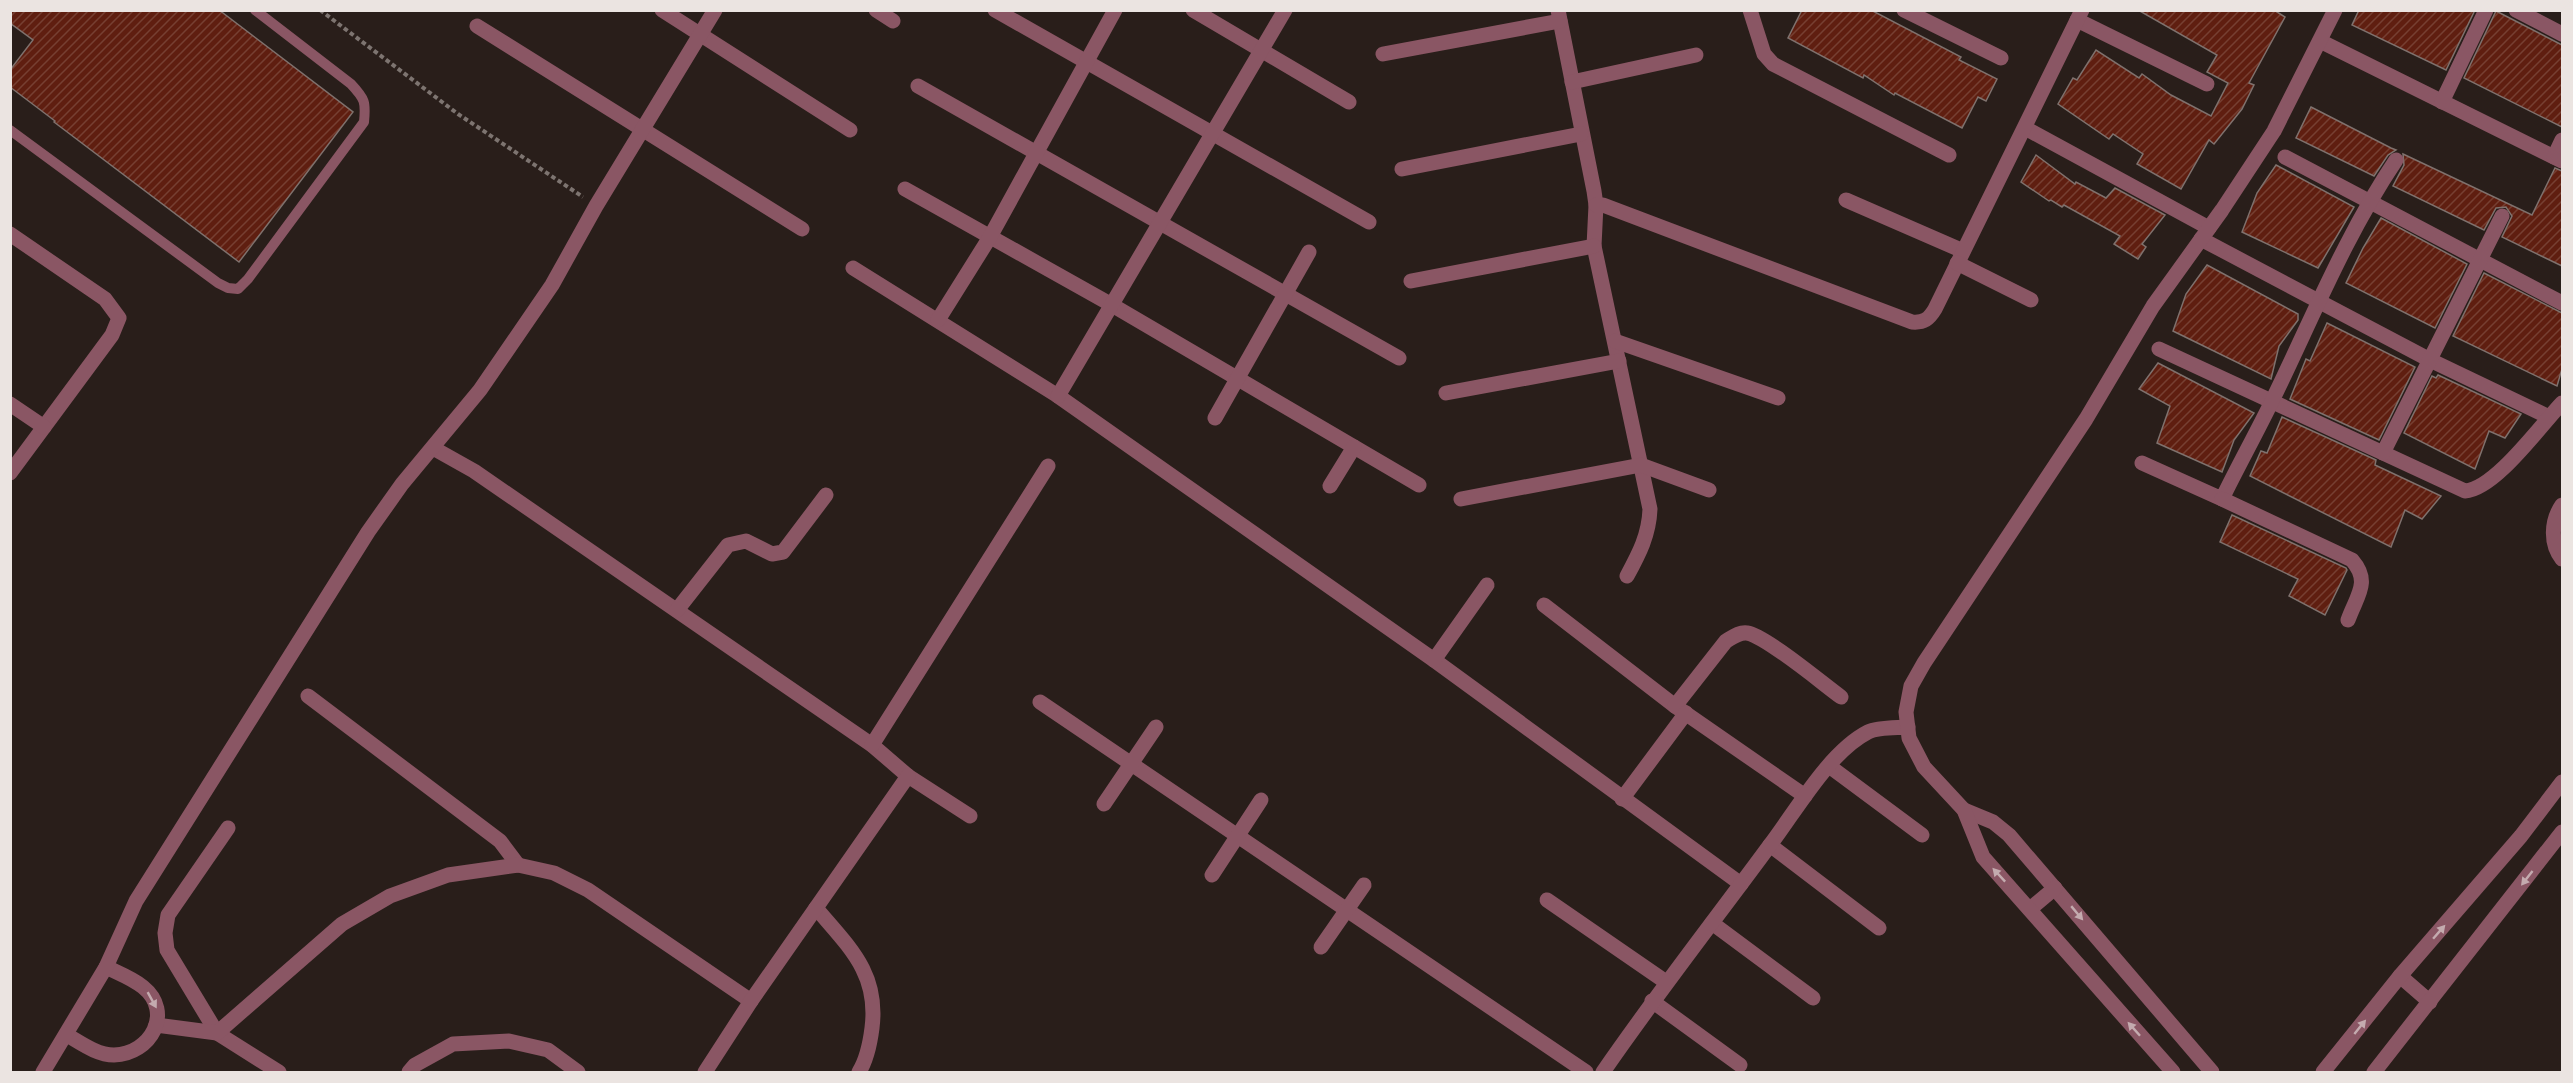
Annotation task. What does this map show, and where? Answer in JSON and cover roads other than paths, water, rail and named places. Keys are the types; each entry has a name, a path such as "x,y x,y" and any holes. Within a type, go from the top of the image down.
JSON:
{"street":[{"path":"662,10 850,130"},
{"path":"43,1072 67,1035 105,967 136,901 173,840 368,532 402,484 480,390 552,285 596,206 715,10"},
{"path":"876,10 892,21"},
{"path":"995,10 1369,222"},
{"path":"938,321 990,237 1115,10"},
{"path":"1193,10 1349,102"},
{"path":"1058,396 1285,10"},
{"path":"1750,10 1764,54 1773,64 1949,155"},
{"path":"1904,10 2001,58"},
{"path":"2173,1072 1983,857 1964,810 1924,767 1909,738 1906,712 1911,686 1924,663 2086,419 2153,306 2274,131 2335,10"},
{"path":"2442,102 2486,10"},
{"path":"2516,10 2562,34"},
{"path":"1596,205 1912,322 1922,323 1930,317 2080,15 2207,84"},
{"path":"1383,54 1559,16 1596,205 1594,246 1650,509 1650,525 1645,542 1627,576"},
{"path":"477,26 802,228"},
{"path":"2320,41 2558,159 2562,140"},
{"path":"1572,82 1696,55"},
{"path":"918,86 1399,358"},
{"path":"2025,128 2318,300 2430,360 2549,417"},
{"path":"1402,169 1581,134"},
{"path":"2285,157 2562,303"},
{"path":"2222,499 2368,202 2396,160"},
{"path":"905,189 1112,305 1419,485"},
{"path":"1846,200 1960,257 2031,300"},
{"path":"2383,453 2502,216"},
{"path":"10,234 105,299 119,318 112,335 10,472"},
{"path":"1412,281 1594,246"},
{"path":"1215,418 1309,252"},
{"path":"853,268 1058,396 1434,660 1741,884"},
{"path":"1615,341 1778,398"},
{"path":"2159,350 2272,400 2464,491 2475,490 2494,478 2562,403"},
{"path":"1446,393 1619,361"},
{"path":"10,404 44,427"},
{"path":"1330,486 1354,447"},
{"path":"433,448 474,471 677,610 872,745 908,776 970,816"},
{"path":"2142,463 2352,560 2361,571 2363,580 2348,620"},
{"path":"872,745 1048,465"},
{"path":"1461,499 1641,465 1709,490"},
{"path":"677,610 728,545 747,541 772,554 783,552 826,495"},
{"path":"2562,505 2554,549 2562,559"},
{"path":"1434,660 1487,585"},
{"path":"1544,605 1680,709 1805,796"},
{"path":"1622,799 1726,641 1737,634 1749,633 1767,643 1841,697"},
{"path":"308,696 500,841 518,865"},
{"path":"1040,702 1586,1072"},
{"path":"1104,804 1156,727"},
{"path":"1603,1072 1666,982 1805,796 1842,751 1869,731 1908,727"},
{"path":"1829,766 1922,835"},
{"path":"705,1072 751,1001 908,776"},
{"path":"2323,1072 2400,976 2521,836 2562,782"},
{"path":"1212,875 1261,800"},
{"path":"1964,810 1993,822 2009,835 2212,1072"},
{"path":"217,1033 167,950 165,933 168,915 228,828"},
{"path":"2374,1072 2562,832"},
{"path":"1770,845 1879,928"},
{"path":"217,1033 342,924 390,896 448,875 518,865 554,873 588,890 751,1001"},
{"path":"1322,947 1365,885"},
{"path":"2030,909 2055,888"},
{"path":"1547,900 1666,982"},
{"path":"816,908 858,957 867,975 874,1010 870,1047 859,1072"},
{"path":"1712,923 1813,998"},
{"path":"67,1035 89,1048 113,1055 140,1048 154,1034 158,1011 144,988 105,967"},
{"path":"2400,976 2430,1002"},
{"path":"1652,1001 1740,1065"},
{"path":"156,1025 217,1033 279,1072"},
{"path":"409,1072 415,1065 453,1044 509,1041 548,1050 578,1072"}],"lane":[{"path":"10,130 218,283 228,288 238,289 248,279 364,122 366,105 362,96 351,84 255,10"}]}
